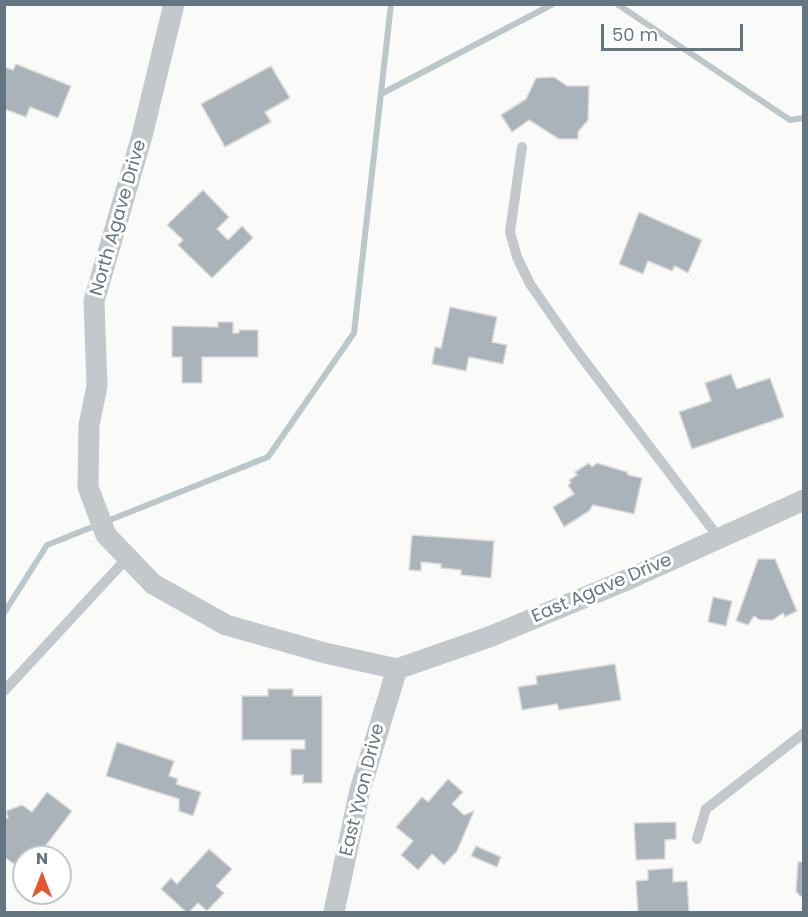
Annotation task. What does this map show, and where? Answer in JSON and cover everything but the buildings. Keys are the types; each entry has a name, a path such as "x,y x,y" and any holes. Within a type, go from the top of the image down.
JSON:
{"street":[{"name":"North Agave Drive","path":"174,4 142,136 94,301 97,386 88,425 88,487 106,535 153,584 226,625 325,653 397,669"},
{"name":"East Agave Drive","path":"397,669 500,633 629,579 804,500"},
{"name":"East Yvon Drive","path":"334,912 360,790 397,669"}],"lane":[{"path":"522,147 510,232 517,256 530,284 574,347 719,538"},
{"path":"4,691 128,557"},
{"path":"697,840 706,809 804,733"}],"waterway":[{"path":"4,613 47,545 268,457 354,333 391,4"},
{"path":"381,94 553,4"},
{"path":"617,4 790,120 804,118"}]}
